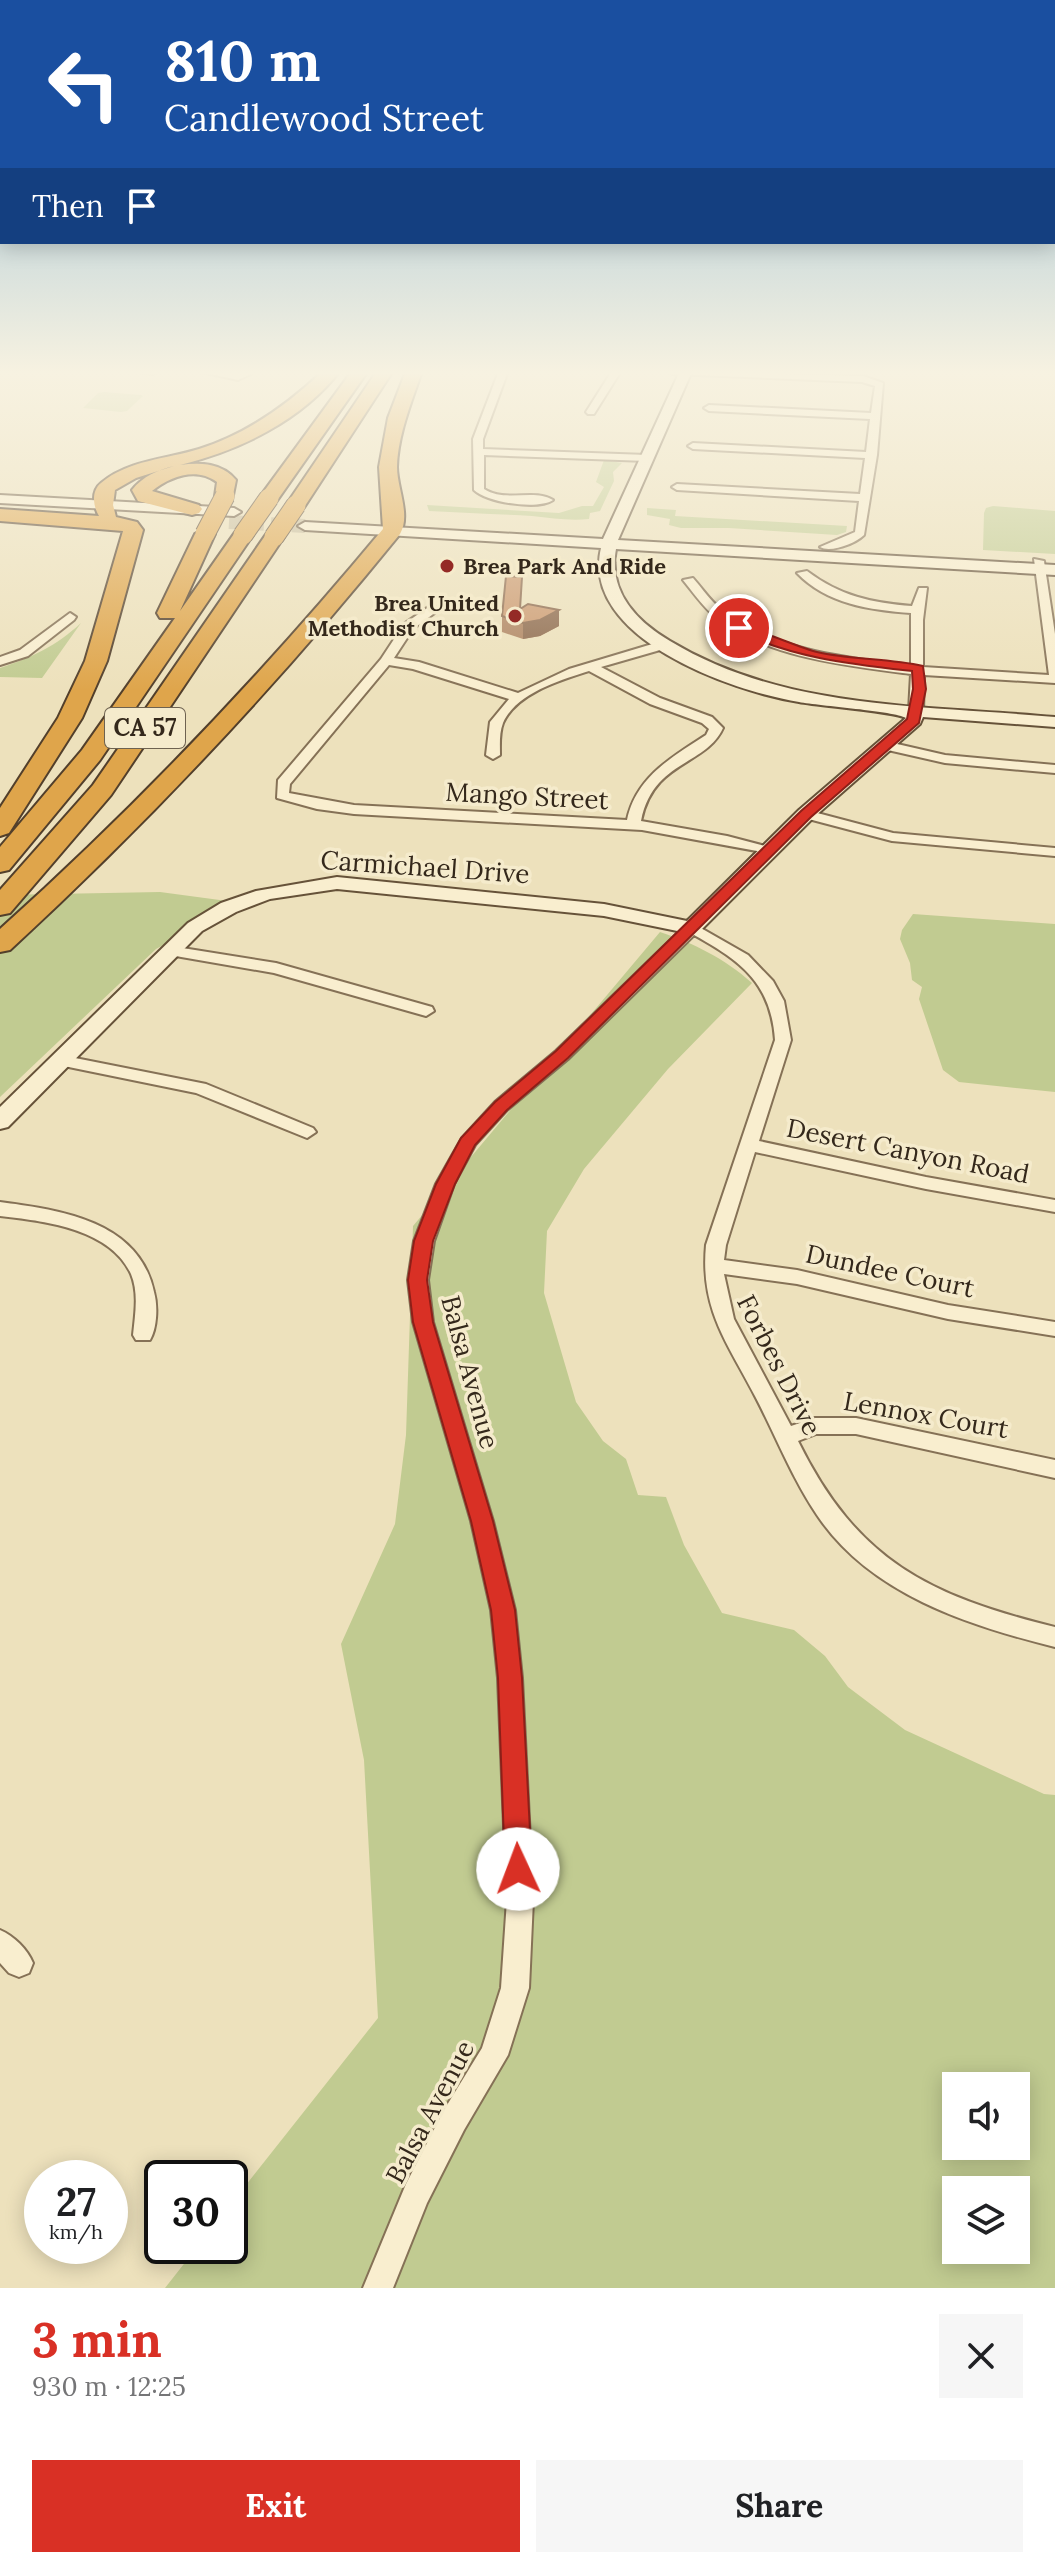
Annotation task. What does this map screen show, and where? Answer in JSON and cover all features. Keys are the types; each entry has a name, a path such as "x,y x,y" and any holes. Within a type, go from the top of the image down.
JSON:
{"highway":[{"path":"105,510 106,488 119,478"},
{"path":"155,478 142,490 145,497 192,509"},
{"path":"114,719 205,534 233,516 227,480 223,478"},
{"name":"CA 57","path":"0,864 91,755 233,516 269,498 283,478"},
{"name":"CA 57","path":"0,907 102,790 274,537 304,516 325,478"},
{"path":"0,944 98,855 159,793 339,596 394,525 389,478"},
{"path":"0,515 114,523 130,526 133,530 96,661 70,718 0,828"}],"main road":[{"path":"639,478 613,538 606,564 613,596 641,629 663,645 733,678 789,695 842,704 1055,722"},
{"path":"0,499 105,510 233,516"},
{"path":"0,509 192,509 233,516"},
{"path":"304,516 394,525 1047,566"},
{"path":"613,538 826,547 1047,566"},
{"name":"Balsa Avenue","path":"692,928 806,814 914,720 916,711"},
{"name":"Carmichael Drive","path":"0,1121 195,927 221,909 260,894 295,886 337,883 604,910 692,928"}],"street":[{"path":"479,478 479,490 483,495 548,500"},
{"path":"826,547 855,538 860,533 869,478"},
{"path":"677,487 866,498"},
{"path":"689,580 709,608 762,639 818,656 918,668 1055,677 1047,566"},
{"path":"803,573 840,598 880,608 915,610"},
{"path":"916,711 918,668 915,610 923,591"},
{"path":"434,609 418,617 408,627 386,661 415,665 517,697"},
{"path":"0,661 24,653 70,617"},
{"path":"493,755 494,727 500,715 517,697 547,682 663,645"},
{"name":"Mango Street","path":"386,661 283,783 282,795 301,802 404,812 695,832 768,851"},
{"path":"592,667 632,691 707,720 716,728 712,737 656,776 644,789 636,805 633,826"},
{"path":"884,745 945,759 1055,769"},
{"path":"806,814 892,837 1055,852"},
{"name":"Forbes Drive","path":"692,928 750,963 768,982 784,1022 783,1040 716,1245 713,1266 715,1303 816,1495 837,1526 909,1583 959,1608 1055,1637"},
{"name":"Balsa Avenue","path":"378,2288 429,2169 454,2120 494,2055 515,1988 520,1900 510,1678 503,1610 482,1521 423,1322 418,1280 424,1241 445,1184 468,1142 501,1106 562,1055 692,928"},
{"path":"170,951 276,968 426,1011"},
{"path":"60,1060 200,1088 307,1132"},
{"name":"Desert Canyon Road","path":"750,1145 940,1186 1055,1206"},
{"path":"0,1209 80,1223 114,1242 138,1267 147,1297 143,1335"},
{"name":"Dundee Court","path":"713,1266 797,1277 948,1312 1055,1329"},
{"name":"Lennox Court","path":"787,1436 815,1426 856,1426 1055,1469"},
{"path":"0,1943 19,1963"}],"green space":[{"path":"598,478 614,478 600,511 590,513 589,519 429,511 427,505 559,513 593,506 604,487 596,482"},
{"path":"647,508 676,510 675,516 847,526 846,532 837,535 681,528 669,525 670,519 647,515"},
{"path":"986,508 1055,511 1055,554 983,550 984,513"},
{"path":"81,623 42,678 0,677 0,668 44,650"},
{"path":"160,892 242,903 156,949 0,1097 0,895"},
{"path":"913,914 1055,924 1055,1092 959,1082 943,1070 919,999 922,987 912,980 910,963 900,939"},
{"path":"660,932 731,966 752,983 668,1069 584,1169 547,1231 544,1293 576,1402 603,1441 626,1459 638,1495 666,1497 684,1545 722,1613 794,1630 825,1656 848,1687 905,1730 1044,1794 1055,1795 1055,2288 165,2288 184,2264 248,2264 248,2182 378,2018 364,1760 341,1644 395,1524 406,1435 413,1226"}],"building":[{"path":"506,576 522,577 520,609 528,604 559,610 540,620 523,623 502,616"}],"tunnel":[{"path":"229,522 305,526"}],"place":[{"name":"Brea Park And Ride","path":"447,566"},
{"name":"Brea United Methodist Church","path":"515,616"}],"route":[{"path":"518,1869 510,1678 503,1610 482,1521 423,1322 418,1280 424,1241 445,1184 468,1142 501,1106 562,1055 806,814 914,720 919,689 918,668 879,666 818,656 762,639 739,628"}]}
